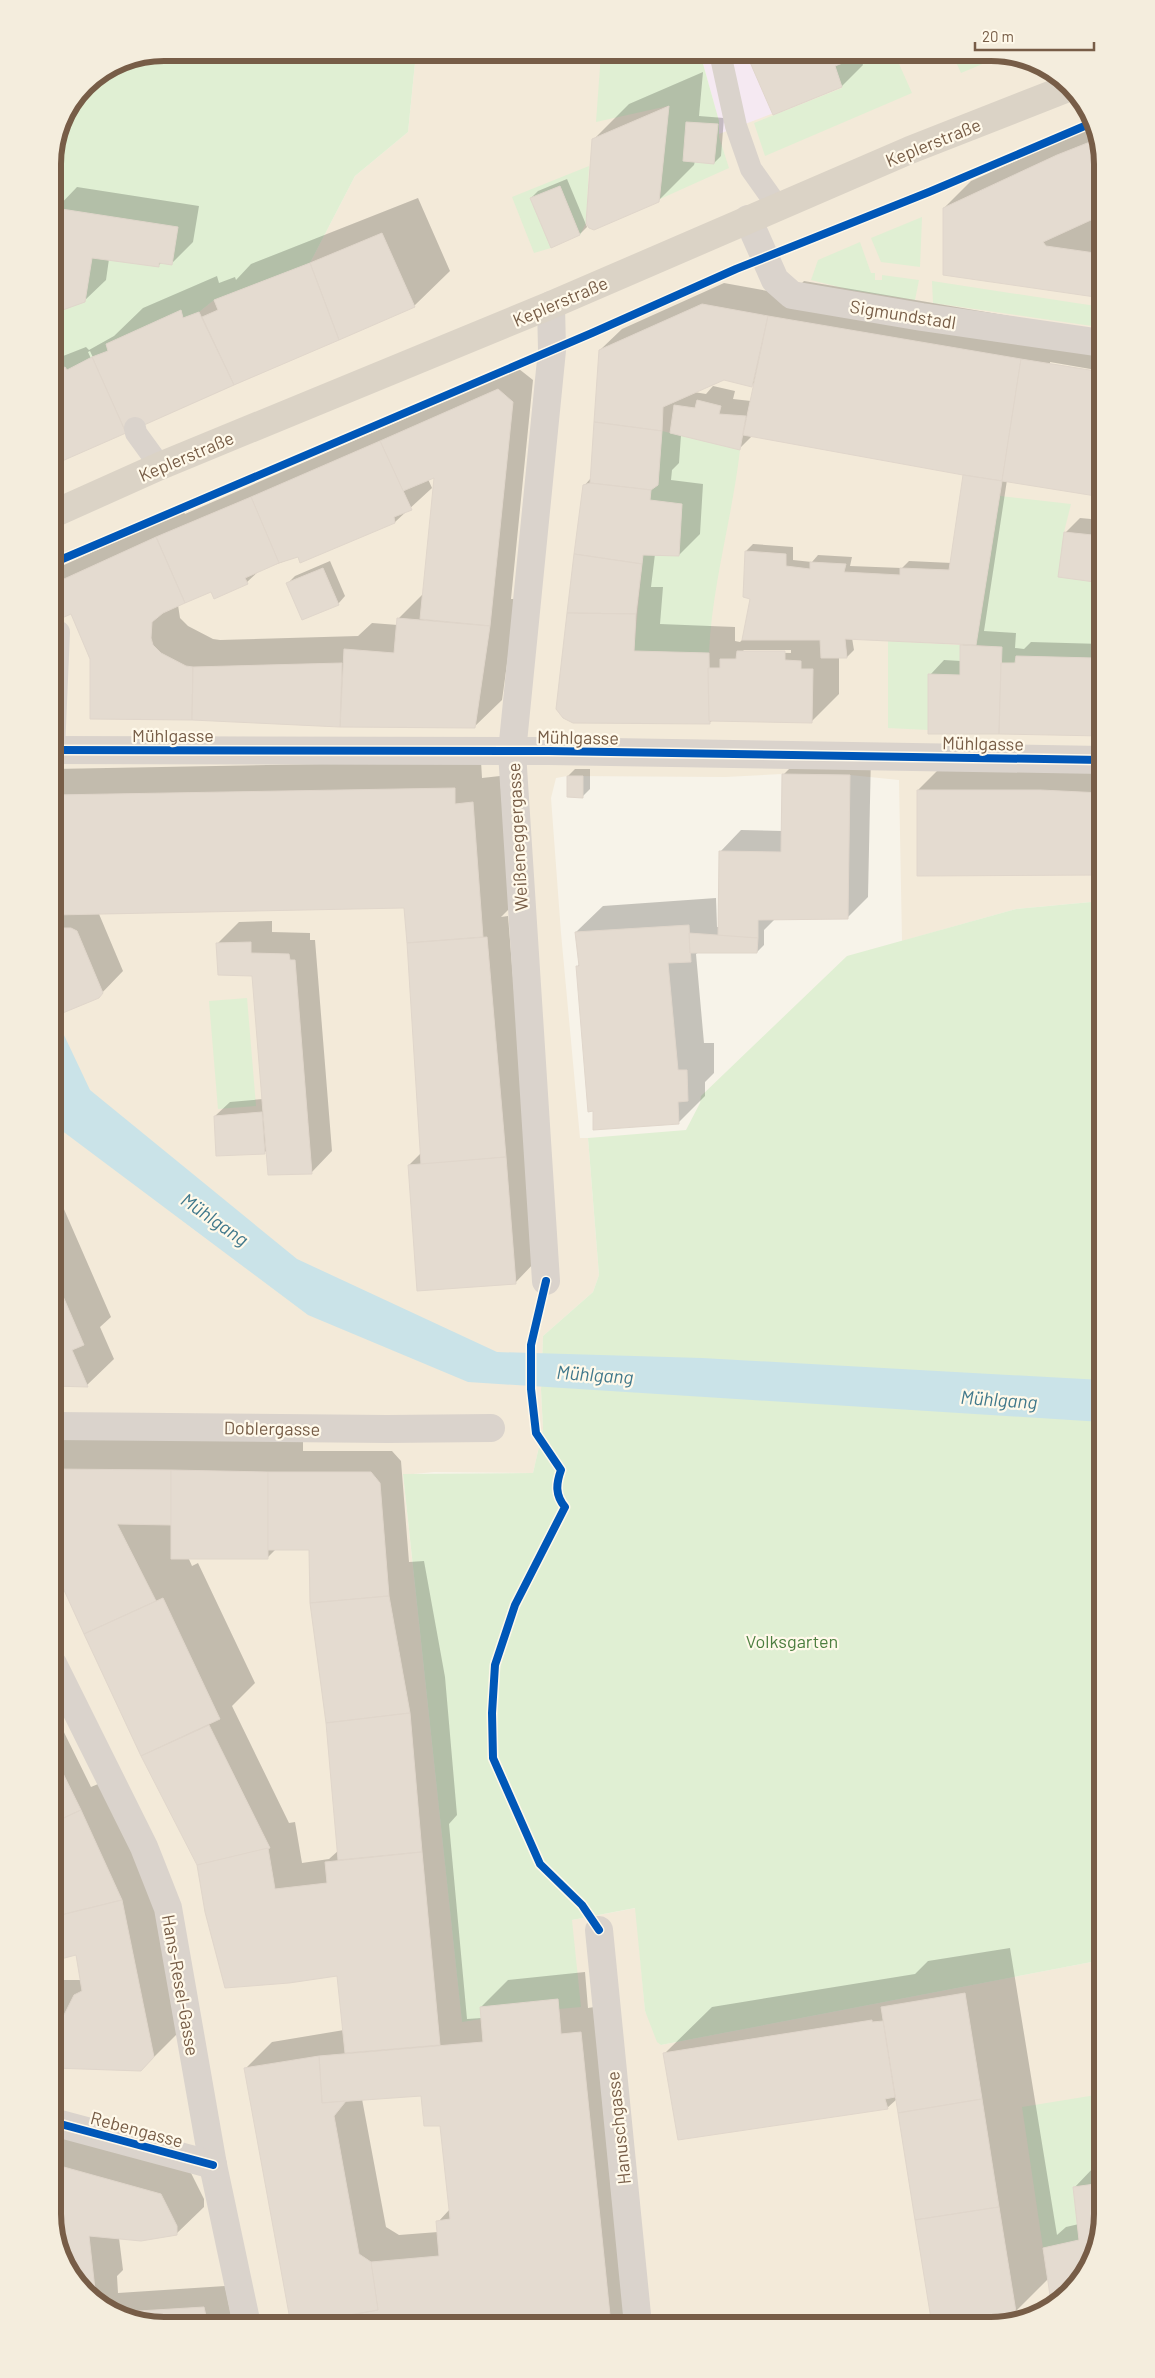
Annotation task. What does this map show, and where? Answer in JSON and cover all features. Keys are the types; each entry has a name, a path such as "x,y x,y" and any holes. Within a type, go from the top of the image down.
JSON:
{"main road":[{"name":"Keplerstraße","path":"61,510 160,466 551,306 910,150 1063,90"}],"street":[{"name":"Sigmundstadl","path":"748,219 775,280 792,295 922,317 1094,342"},
{"name":"Weißeneggergasse","path":"546,1280 512,752 552,350 551,306"},
{"name":"Mühlgasse","path":"61,750 512,752 1094,760"},
{"name":"Doblergasse","path":"61,1426 377,1429 491,1428"},
{"name":"Hans-Resel-Gasse","path":"61,1682 144,1847 168,1908 213,2165 245,2317"},
{"name":"Hanuschgasse","path":"599,1930 637,2317"},
{"name":"Rebengasse","path":"61,2124 213,2165"}],"lane":[{"path":"722,61 736,126 751,169 778,207"},
{"path":"135,428 136,433 160,466"}],"shaded area":[{"path":"415,61 702,61 719,133 771,112 773,115 856,61 997,61 1030,69 1064,91 1080,113 1092,144 1094,158 1094,902 1016,909 902,941 899,780 850,775 782,774 725,777 567,776 556,778 551,798 561,933 580,1138 588,1138 599,1275 593,1292 543,1336 541,1390 543,1429 533,1473 434,1472 403,1475 462,2021 481,2019 480,2007 558,1999 572,1920 636,1908 645,2011 661,2045 1094,1962 1094,2220 1092,2234 1083,2259 1068,2282 1059,2291 1030,2309 1011,2315 997,2317 158,2317 125,2309 91,2287 75,2265 63,2234 61,2220 61,369 65,367 67,370 108,351 106,344 181,310 183,318 199,312 214,300 310,263 355,176 408,132"},
{"path":"702,61 848,61 835,66 842,87 719,134 719,121"}],"green space":[{"path":"415,61 408,132 355,176 310,263 214,300 199,312 183,318 181,310 107,344 108,351 67,370 64,367 61,368 61,158 69,125 91,91 125,69 151,62"},
{"path":"600,61 702,61 719,121 719,137 729,168 660,199 668,106 596,122"},
{"path":"848,61 898,61 912,93 765,156 754,123 842,88 835,66"},
{"path":"956,61 990,61 961,73"},
{"path":"589,166 586,223 580,235 560,186 530,198 551,248 534,253 512,197"},
{"path":"922,217 920,267 881,262 871,238"},
{"path":"860,242 871,273 875,273 875,280 882,280 882,275 919,280 915,300 851,290 811,280 818,260"},
{"path":"932,281 1094,306 1094,325 1092,326 933,303"},
{"path":"662,431 740,450 714,602 709,653 634,651 643,555 679,556 682,505 650,500 651,490 658,485"},
{"path":"1000,496 1071,504 1064,532 1059,577 1094,582 1094,658 1016,656 1015,663 1001,663 1001,647 976,645"},
{"path":"888,641 960,645 960,675 928,675 928,730 888,728"},
{"name":"Volksgarten","path":"1094,902 1094,1962 661,2045 657,2042 645,2011 635,1908 572,1920 581,2007 559,2009 558,1999 480,2007 481,2019 462,2022 403,1474 533,1473 543,1429 541,1390 543,1336 593,1292 599,1275 588,1138 686,1130 700,1103 701,1096 847,956 1016,909"},
{"path":"247,998 256,1106 218,1109 209,1001"},
{"path":"1094,2095 1094,2184 1073,2187 1079,2240 1043,2248 1022,2107"}],"water":[{"name":"Mühlgang","path":"61,1029 90,1090 297,1259 497,1352 702,1358 1094,1380 1094,1421 468,1382 308,1315 61,1130"}],"building":[{"path":"749,61 848,61 835,66 842,87 773,115"},
{"path":"669,106 659,202 594,230 589,228 586,223 592,139"},
{"path":"686,122 718,124 714,164 683,161"},
{"path":"1091,141 1094,158 1094,225 1091,220 1043,242 1046,246 1094,253 1094,297 943,275 943,208 1057,155"},
{"path":"560,186 580,235 551,248 530,198"},
{"path":"61,209 178,227 172,265 159,263 159,267 92,258 85,302 61,311"},
{"path":"382,233 415,307 339,340 310,263"},
{"path":"310,263 339,340 234,385 202,317 218,310 214,300"},
{"path":"702,304 768,316 752,387 724,380 663,407 662,431 594,422 599,350"},
{"path":"181,310 183,318 199,312 234,385 126,433 92,357 108,351 106,344"},
{"path":"768,316 1021,359 1002,481 743,435"},
{"path":"92,357 126,433 61,461 61,369 65,367 67,370"},
{"path":"1021,359 1094,371 1094,496 1002,481"},
{"path":"498,389 513,402 490,626 420,619 434,478 403,491 380,441"},
{"path":"697,400 721,406 719,414 746,416 740,450 670,433 674,405 695,408"},
{"path":"594,422 662,431 658,485 651,490 590,483"},
{"path":"380,441 412,510 394,517 395,523 300,563 298,557 279,563 251,497"},
{"path":"963,475 1002,481 976,645 845,639 847,658 821,658 820,640 742,640 750,599 743,597 745,551 786,554 786,566 810,569 810,562 846,564 844,572 900,575 900,568 949,570"},
{"path":"590,483 651,490 650,500 682,504 679,556 643,555 642,564 574,554 583,485"},
{"path":"251,497 279,563 245,578 248,584 214,599 211,592 185,603 156,537"},
{"path":"1064,532 1094,535 1094,582 1058,577"},
{"path":"156,537 185,603 163,613 152,622 151,638 153,645 161,653 186,666 193,667 192,720 90,719 90,659 71,614 61,618 61,580"},
{"path":"574,554 642,564 636,614 567,613"},
{"path":"323,568 339,605 302,620 286,583"},
{"path":"567,613 636,614 634,651 709,653 710,724 573,723 563,718 556,709"},
{"path":"397,618 490,626 475,728 340,727 344,649 394,653"},
{"path":"960,645 1002,647 999,734 928,734 928,674 960,675"},
{"path":"737,651 785,651 785,660 801,661 801,669 813,669 812,723 709,721 708,668 720,668 720,659 736,659"},
{"path":"1016,656 1094,658 1094,736 999,734 1001,663 1015,663"},
{"path":"342,663 340,727 192,720 193,667"},
{"path":"782,774 850,775 848,919 758,920 758,938 718,937 719,851 781,852"},
{"path":"567,776 583,776 583,798 567,797"},
{"path":"455,788 455,804 473,802 483,937 407,943 404,908 61,915 61,795"},
{"path":"917,790 1041,790 1094,793 1094,875 917,876"},
{"path":"689,925 691,962 668,963 678,1070 687,1070 688,1101 678,1102 679,1124 593,1130 593,1111 588,1112 576,966 579,966 575,932"},
{"path":"61,928 71,928 77,931 103,993 99,998 61,1014"},
{"path":"689,933 758,938 757,953 690,953"},
{"path":"487,937 506,1157 421,1165 407,943"},
{"path":"251,942 251,953 289,954 290,960 295,960 312,1174 268,1175 252,976 218,975 216,943"},
{"path":"262,1112 265,1154 216,1156 214,1116"},
{"path":"506,1157 516,1284 417,1291 408,1165"},
{"path":"61,1292 84,1345 72,1350 88,1387 61,1386"},
{"path":"61,1469 171,1470 171,1525 117,1524 156,1601 84,1634 61,1584"},
{"path":"171,1470 268,1472 268,1559 171,1559"},
{"path":"268,1472 371,1472 380,1483 389,1596 310,1603 309,1550 268,1550"},
{"path":"389,1596 410,1713 326,1723 310,1603"},
{"path":"163,1598 220,1719 141,1756 84,1634"},
{"path":"410,1713 422,1852 338,1860 326,1723"},
{"path":"209,1725 270,1848 197,1865 141,1756"},
{"path":"61,1769 81,1810 61,1819"},
{"path":"81,1810 122,1900 61,1915 61,1819"},
{"path":"268,1848 275,1889 327,1883 325,1862 422,1852 440,2045 345,2053 337,1976 289,1983 225,1988 205,1912 197,1865"},
{"path":"122,1900 154,2057 141,2071 61,2068 61,2015 64,2015 74,1995 82,1991 76,1955 61,1959 61,1915"},
{"path":"965,1993 982,2099 898,2113 881,2007"},
{"path":"558,1999 561,2034 581,2032 610,2317 338,2317 378,2310 371,2262 439,2256 436,2221 450,2219 440,2126 424,2126 421,2096 322,2103 319,2056 483,2042 480,2007"},
{"path":"872,2020 872,2022 883,2021 895,2097 885,2099 888,2109 678,2140 663,2053"},
{"path":"319,2056 322,2103 346,2101 334,2116 359,2254 371,2262 378,2310 337,2317 290,2317 244,2068"},
{"path":"982,2099 999,2207 915,2220 898,2113"},
{"path":"61,2166 161,2194 177,2226 177,2235 141,2241 89,2236 95,2290 75,2265 63,2234 61,2220"},
{"path":"1094,2184 1092,2234 1083,2259 1076,2271 1068,2282 1050,2297 1043,2248 1079,2240 1073,2187"},
{"path":"999,2207 1016,2312 984,2317 931,2317 915,2220"},
{"path":"204,2307 206,2317 158,2317 133,2311"}],"cycle path":[{"path":"61,560 592,333 736,269 929,192 1086,125"},
{"path":"61,750 549,751 1094,760"},
{"path":"546,1281 531,1345 531,1389 536,1433 561,1470 557,1489 559,1498 565,1507 515,1605 495,1665 492,1713 493,1758 540,1864 582,1905 599,1930"},
{"path":"61,2124 213,2165"}]}
